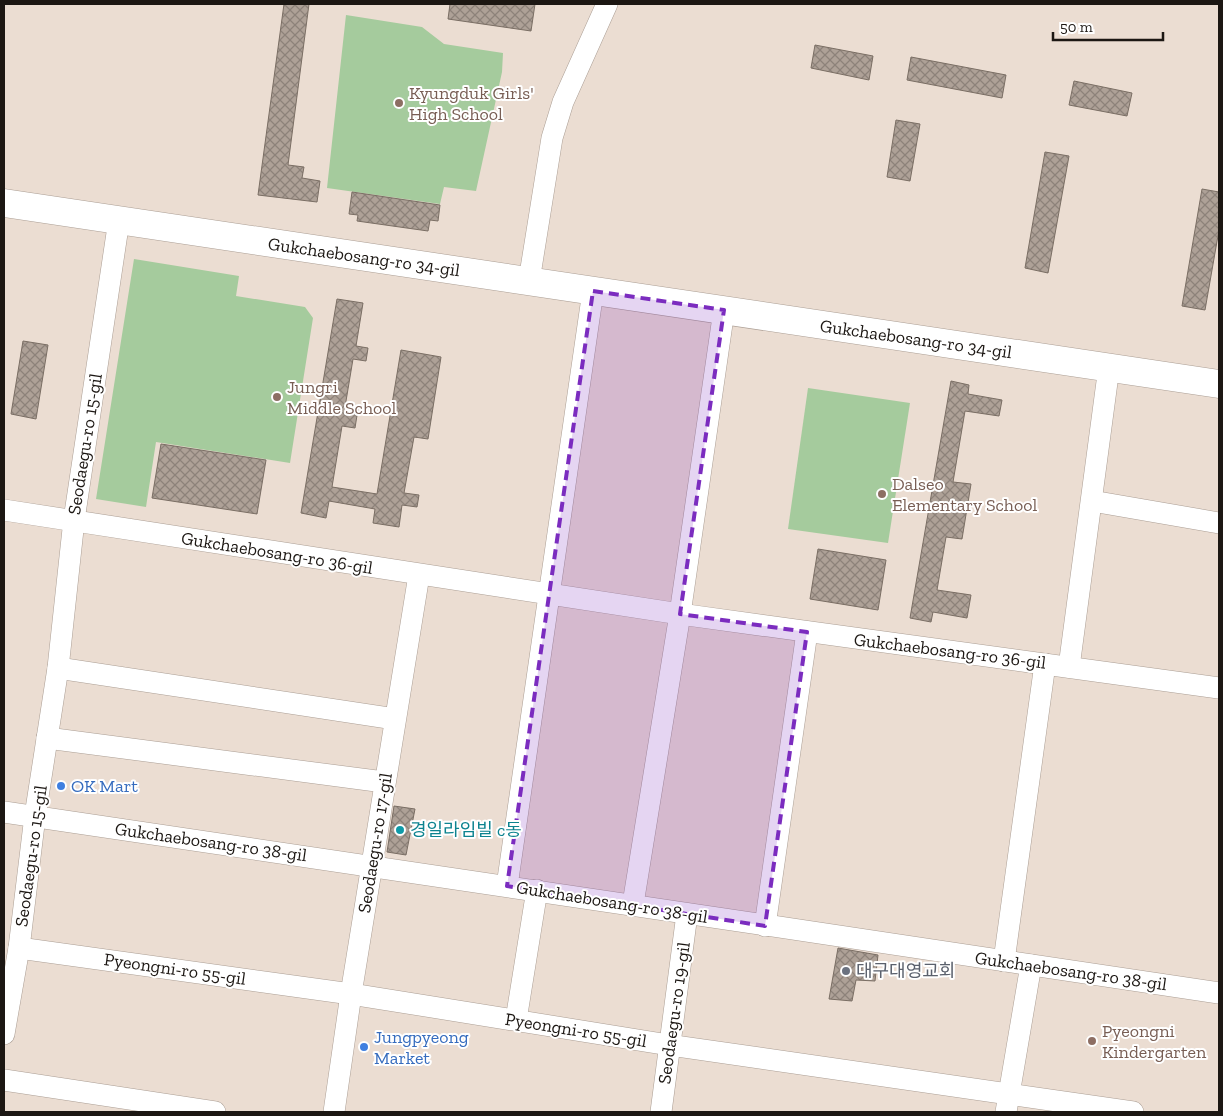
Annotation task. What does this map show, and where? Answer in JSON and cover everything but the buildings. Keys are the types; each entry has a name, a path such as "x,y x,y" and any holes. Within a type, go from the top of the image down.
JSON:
{"main road":[{"name":"Gukchaebosang-ro 34-gil","path":"4,203 1219,384"}],"street":[{"path":"529,281 552,138 563,102 607,4"},
{"name":"Seodaegu-ro 15-gil","path":"4,1034 58,668 74,520 119,220"},
{"path":"507,886 593,291"},
{"path":"633,904 680,614 724,310"},
{"path":"1069,667 1109,367"},
{"path":"1092,501 1219,523"},
{"name":"Gukchaebosang-ro 36-gil","path":"4,510 550,595 1219,688"},
{"name":"Seodaegu-ro 17-gil","path":"334,1112 384,782 419,575"},
{"path":"765,926 807,632"},
{"path":"1004,961 1045,664"},
{"path":"58,668 395,718"},
{"path":"47,738 384,782"},
{"name":"Gukchaebosang-ro 38-gil","path":"4,812 372,865 765,926 1219,993"},
{"path":"516,1020 537,890"},
{"name":"Seodaegu-ro 19-gil","path":"661,1112 687,914"},
{"name":"Pyeongni-ro 55-gil","path":"18,948 351,994 669,1045 1008,1103 1133,1112"},
{"path":"1008,1103 1030,965"},
{"path":"4,1080 215,1112"}],"highlighted area":[{"path":"593,291 724,310 680,614 807,632 765,926 507,886"}],"green space":[{"path":"346,15 422,27 444,44 503,53 502,72 476,191 444,187 440,204 327,188"},
{"path":"134,259 239,276 236,296 305,307 313,318 290,463 156,442 146,507 96,499"},
{"path":"808,388 910,403 888,543 788,529"}],"place":[{"name":"Kyungduk Girls' High School","path":"399,103"},
{"name":"Jungri Middle School","path":"277,397"},
{"name":"Dalseo Elementary School","path":"882,494"},
{"name":"OK Mart","path":"61,786"},
{"name":"경일라임빌 c동","path":"400,830"},
{"name":"대구대영교회","path":"846,971"},
{"name":"Pyeongni Kindergarten","path":"1092,1041"},
{"name":"Jungpyeong Market","path":"364,1047"}]}
